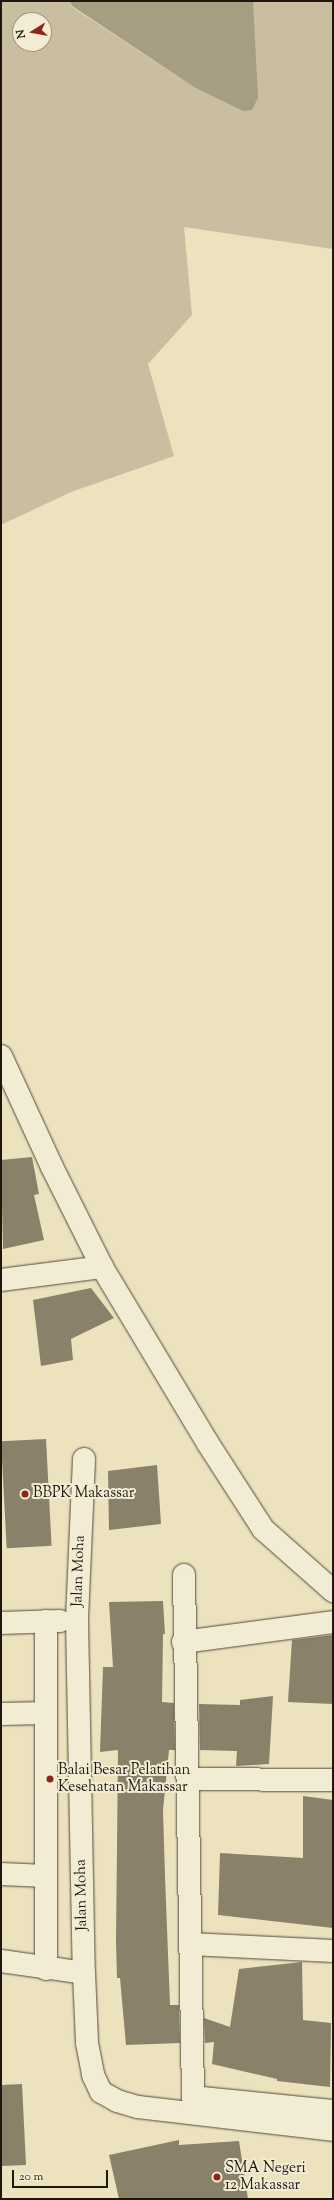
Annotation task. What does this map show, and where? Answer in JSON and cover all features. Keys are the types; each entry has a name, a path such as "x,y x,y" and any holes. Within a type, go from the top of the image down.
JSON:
{"street":[{"path":"1,1056 52,1167 102,1267 207,1442 263,1529 333,1591"},
{"path":"1,1280 102,1267"},
{"name":"Jalan Moha","path":"84,1459 77,1620 84,1973 87,2043 93,2075 102,2092 117,2101 138,2107 333,2130"},
{"path":"184,1575 183,1642 188,1779 193,2097 333,2112"},
{"path":"1,1623 77,1620"},
{"path":"46,1621 46,1969"},
{"path":"183,1642 333,1622"},
{"path":"1,1714 46,1713"},
{"path":"188,1779 333,1780"},
{"path":"1,1874 46,1876"},
{"path":"190,1944 333,1951"},
{"path":"1,1961 46,1969 84,1973"}],"shaded area":[{"path":"1,1 70,1 72,7 194,87 252,8 253,1 333,1 333,249 184,227 192,315 148,364 174,456 71,492 1,525"},
{"path":"70,1 253,1 258,98 252,110 243,111 194,87 72,6"}],"building":[{"path":"32,1157 39,1194 34,1195 44,1240 3,1249 1,1160"},
{"path":"91,1288 114,1318 71,1339 73,1360 41,1366 33,1300"},
{"name":"BBPK Makassar","path":"46,1439 52,1546 7,1548 1,1441"},
{"path":"157,1465 161,1524 109,1530 108,1471"},
{"path":"163,1601 165,1634 163,1634 162,1702 174,1703 175,1750 169,1750 163,1810 165,1876 170,2005 179,2005 180,2043 126,2045 120,1978 117,1978 118,1750 100,1752 103,1667 113,1667 109,1602"},
{"path":"333,1635 333,1704 288,1702 292,1640"},
{"path":"273,1696 269,1764 236,1766 237,1751 200,1750 199,1704 240,1705 240,1700"},
{"path":"303,1796 333,1800 333,1928 218,1915 220,1853 303,1858"},
{"path":"302,1962 303,2020 331,2023 330,2087 277,2081 277,2079 212,2064 214,2042 205,2043 204,2018 230,2027 239,1969"},
{"path":"22,2084 26,2165 1,2166 1,2085"},
{"path":"179,2140 179,2145 239,2141 248,2199 119,2199 109,2155"}],"place":[{"name":"BBPK Makassar","path":"25,1494"},
{"name":"Balai Besar Pelatihan Kesehatan Makassar","path":"50,1779"},
{"name":"SMA Negeri 12 Makassar","path":"217,2177"}]}
